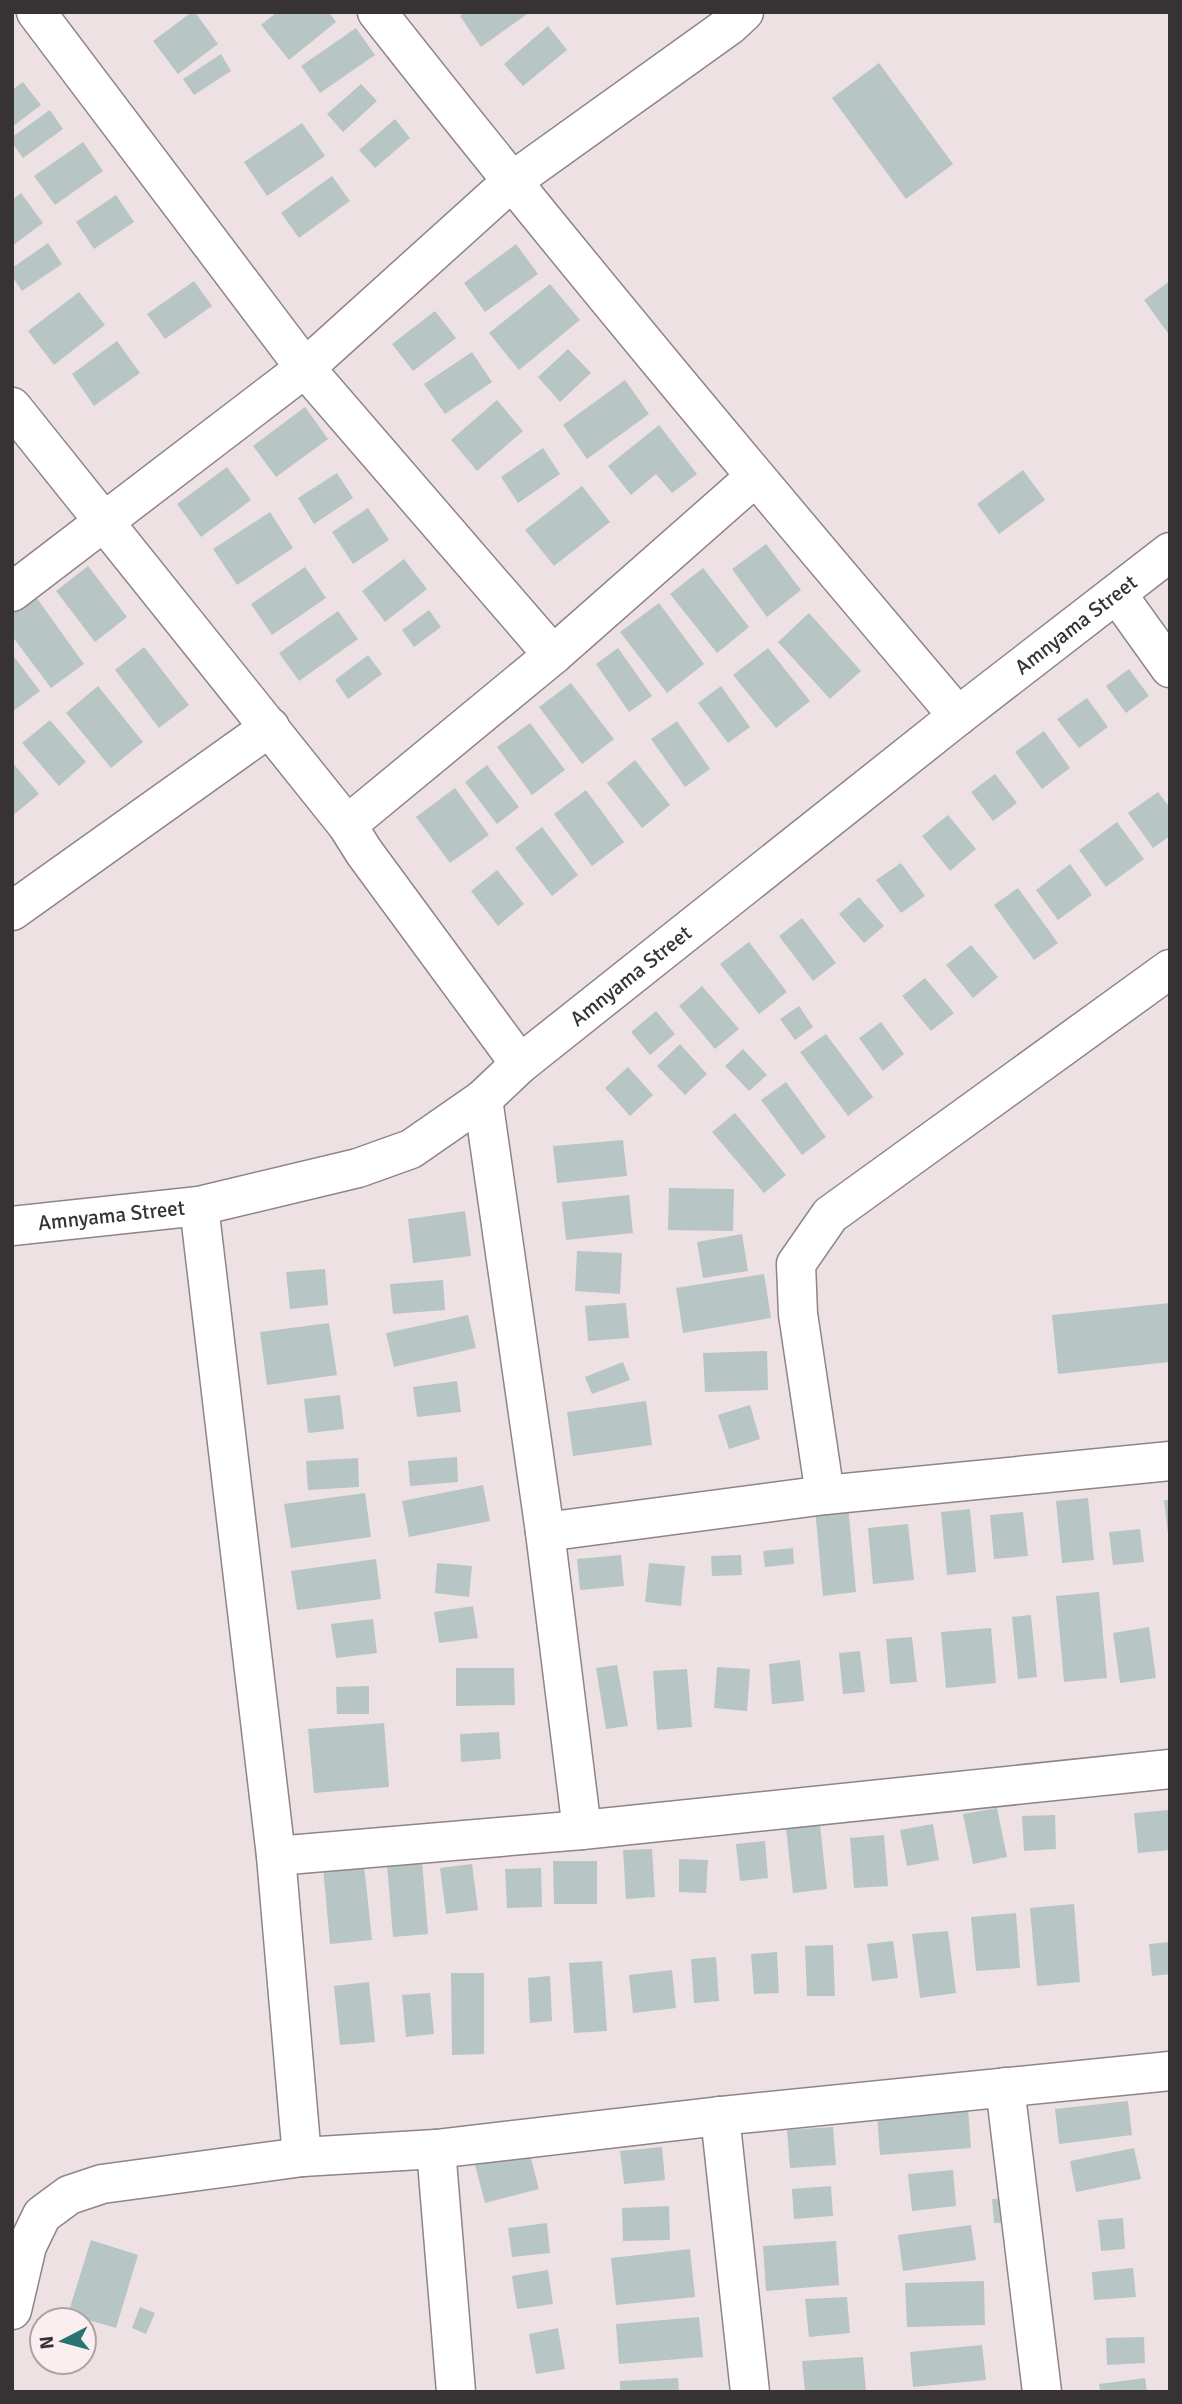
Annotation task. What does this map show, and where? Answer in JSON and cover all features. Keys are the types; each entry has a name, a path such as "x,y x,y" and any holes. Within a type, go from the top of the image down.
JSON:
{"street":[{"path":"36,12 305,368 553,655"},
{"path":"377,12 511,182 755,477 958,716"},
{"path":"12,592 305,368 511,182 731,17"},
{"path":"12,407 347,825 520,1064"},
{"path":"347,825 553,655 755,477"},
{"name":"Amnyama Street","path":"12,1226 199,1206 358,1168 411,1149 483,1099 520,1064 958,716 1170,552"},
{"path":"1116,594 1170,668"},
{"path":"12,911 270,727"},
{"path":"825,1495 798,1314 796,1264 830,1215 1170,969"},
{"path":"483,1099 545,1532 582,1830"},
{"path":"199,1206 276,1856 302,2157"},
{"path":"545,1532 825,1495 1170,1461"},
{"path":"276,1856 582,1830 1170,1769"},
{"path":"12,2310 27,2246 42,2215 69,2195 102,2184 302,2157 436,2149 720,2116 1170,2071"},
{"path":"1005,2087 1042,2392"},
{"path":"720,2116 750,2392"},
{"path":"436,2149 456,2392"}],"building":[{"path":"195,12 218,44 178,74 153,41"},
{"path":"277,12 329,12 336,22 289,60 261,25"},
{"path":"465,12 530,12 481,47 460,16"},
{"path":"548,26 567,50 523,86 504,64"},
{"path":"356,28 375,55 320,93 301,66"},
{"path":"221,54 231,71 194,95 183,79"},
{"path":"879,63 953,164 906,199 832,98"},
{"path":"23,82 41,105 12,127 12,90"},
{"path":"361,84 377,101 343,132 327,114"},
{"path":"50,110 63,129 23,158 12,143 12,137"},
{"path":"395,119 410,138 375,168 359,150"},
{"path":"302,123 325,156 267,196 244,162"},
{"path":"83,142 103,171 55,205 34,176"},
{"path":"332,176 350,201 299,238 281,213"},
{"path":"21,193 43,223 12,246 12,200"},
{"path":"116,195 134,222 94,249 76,222"},
{"path":"48,243 62,264 22,291 12,276 12,268"},
{"path":"516,244 538,274 485,312 464,283"},
{"path":"194,281 212,306 165,339 147,314"},
{"path":"1170,281 1170,336 1144,300"},
{"path":"550,284 580,320 519,370 489,333"},
{"path":"79,292 105,325 54,365 28,331"},
{"path":"435,311 456,338 413,371 392,344"},
{"path":"117,341 140,373 94,406 72,374"},
{"path":"568,349 591,373 560,402 538,377"},
{"path":"472,352 492,382 445,414 424,384"},
{"path":"625,380 649,414 587,459 563,425"},
{"path":"497,400 523,431 477,471 451,440"},
{"path":"305,407 328,439 276,477 253,446"},
{"path":"659,425 697,474 672,493 656,474 631,495 608,466"},
{"path":"543,448 560,474 518,503 501,477"},
{"path":"227,467 251,500 201,537 177,504"},
{"path":"1023,470 1045,500 999,534 977,504"},
{"path":"337,473 353,498 314,524 298,498"},
{"path":"582,486 610,522 554,566 525,530"},
{"path":"368,508 389,540 353,564 332,532"},
{"path":"270,512 293,548 237,585 213,549"},
{"path":"766,544 801,590 767,617 732,569"},
{"path":"404,559 427,589 385,622 362,591"},
{"path":"88,566 127,617 95,642 56,591"},
{"path":"305,567 326,598 272,635 251,604"},
{"path":"703,568 749,627 717,653 670,594"},
{"path":"36,597 84,664 51,688 12,636 12,614"},
{"path":"659,603 704,664 667,693 620,632"},
{"path":"429,610 441,627 414,647 402,630"},
{"path":"338,611 358,639 299,681 279,653"},
{"path":"809,613 861,671 830,699 778,642"},
{"path":"144,647 189,705 159,728 115,670"},
{"path":"618,648 652,696 629,712 596,664"},
{"path":"768,648 810,701 776,728 733,675"},
{"path":"12,654 40,691 12,712"},
{"path":"368,655 382,674 348,699 335,680"},
{"path":"1129,669 1149,696 1126,713 1106,686"},
{"path":"571,683 614,739 582,764 539,707"},
{"path":"98,686 143,742 111,768 66,713"},
{"path":"721,686 750,727 728,743 698,703"},
{"path":"1087,698 1108,727 1079,748 1057,719"},
{"path":"50,720 86,762 59,786 22,743"},
{"path":"677,721 710,769 685,787 651,739"},
{"path":"530,723 565,770 532,795 497,747"},
{"path":"1044,731 1070,768 1042,789 1015,752"},
{"path":"635,760 670,805 642,828 607,783"},
{"path":"12,762 39,794 12,816"},
{"path":"487,765 519,807 497,824 465,782"},
{"path":"995,774 1017,803 993,821 971,792"},
{"path":"455,788 489,835 450,863 416,817"},
{"path":"586,790 624,842 592,866 554,814"},
{"path":"1158,792 1170,808 1170,836 1153,848 1128,813"},
{"path":"948,815 976,849 950,871 922,836"},
{"path":"1117,822 1144,859 1106,887 1079,850"},
{"path":"542,827 578,875 552,896 515,848"},
{"path":"901,863 925,896 901,913 876,880"},
{"path":"1070,864 1092,895 1058,920 1036,890"},
{"path":"497,870 524,904 498,926 471,891"},
{"path":"1018,888 1058,943 1034,960 994,905"},
{"path":"859,897 884,926 864,943 839,914"},
{"path":"802,918 836,963 813,981 779,936"},
{"path":"749,942 787,992 759,1014 720,964"},
{"path":"971,945 998,977 973,998 946,965"},
{"path":"925,978 954,1013 931,1031 902,996"},
{"path":"702,986 739,1029 715,1049 679,1006"},
{"path":"799,1006 813,1027 795,1040 780,1019"},
{"path":"656,1011 675,1034 650,1055 631,1032"},
{"path":"881,1022 904,1054 883,1071 859,1038"},
{"path":"826,1034 873,1097 848,1116 800,1052"},
{"path":"680,1044 707,1074 685,1095 657,1066"},
{"path":"743,1049 767,1075 749,1091 725,1066"},
{"path":"628,1067 653,1095 630,1116 605,1088"},
{"path":"786,1082 826,1137 802,1155 761,1100"},
{"path":"735,1113 786,1175 764,1193 712,1132"},
{"path":"623,1140 627,1176 557,1183 553,1146"},
{"path":"669,1188 734,1189 733,1231 668,1230"},
{"path":"629,1195 633,1233 566,1240 562,1202"},
{"path":"465,1211 471,1256 413,1263 408,1219"},
{"path":"742,1234 748,1271 703,1278 697,1242"},
{"path":"577,1251 622,1253 620,1294 575,1291"},
{"path":"325,1269 328,1305 290,1309 286,1272"},
{"path":"764,1274 771,1318 683,1333 676,1288"},
{"path":"443,1280 445,1310 393,1314 390,1284"},
{"path":"626,1303 629,1338 588,1341 585,1306"},
{"path":"1170,1303 1170,1362 1058,1374 1052,1315"},
{"path":"468,1315 476,1348 394,1367 386,1333"},
{"path":"329,1323 337,1375 267,1385 260,1332"},
{"path":"767,1351 768,1390 705,1392 703,1353"},
{"path":"623,1362 630,1380 592,1394 585,1377"},
{"path":"457,1381 461,1412 417,1417 413,1387"},
{"path":"340,1395 344,1429 308,1433 304,1399"},
{"path":"646,1401 652,1445 573,1456 567,1412"},
{"path":"750,1405 760,1439 729,1449 718,1415"},
{"path":"457,1457 458,1482 410,1486 408,1461"},
{"path":"358,1458 359,1487 308,1490 306,1461"},
{"path":"483,1485 490,1521 409,1537 402,1501"},
{"path":"365,1493 371,1537 291,1548 284,1504"},
{"path":"1088,1498 1094,1560 1062,1563 1056,1501"},
{"path":"1164,1500 1170,1500 1170,1534 1168,1534"},
{"path":"848,1505 856,1592 823,1596 815,1508"},
{"path":"970,1509 976,1572 947,1575 941,1512"},
{"path":"1023,1512 1028,1556 994,1559 990,1515"},
{"path":"908,1524 914,1580 873,1584 868,1528"},
{"path":"1140,1529 1144,1562 1113,1565 1109,1532"},
{"path":"793,1548 794,1564 765,1567 763,1551"},
{"path":"621,1555 624,1586 580,1590 577,1559"},
{"path":"741,1555 742,1575 712,1576 711,1556"},
{"path":"376,1559 381,1599 297,1610 291,1571"},
{"path":"437,1563 472,1566 469,1597 435,1593"},
{"path":"649,1563 685,1566 681,1606 645,1602"},
{"path":"1099,1592 1107,1678 1064,1682 1056,1596"},
{"path":"473,1606 478,1638 439,1643 434,1612"},
{"path":"1031,1615 1037,1677 1018,1679 1012,1617"},
{"path":"373,1619 377,1653 336,1658 331,1624"},
{"path":"1149,1627 1156,1678 1120,1683 1113,1633"},
{"path":"991,1628 996,1683 946,1688 941,1632"},
{"path":"912,1637 917,1682 890,1684 886,1639"},
{"path":"860,1651 865,1692 843,1694 839,1653"},
{"path":"800,1660 804,1701 772,1704 769,1664"},
{"path":"617,1665 628,1726 606,1729 596,1668"},
{"path":"717,1667 750,1669 747,1711 714,1708"},
{"path":"456,1668 514,1668 515,1705 456,1706"},
{"path":"687,1669 692,1727 657,1730 653,1671"},
{"path":"369,1686 369,1714 337,1714 336,1687"},
{"path":"384,1723 389,1787 314,1793 308,1729"},
{"path":"499,1732 501,1759 461,1762 460,1734"},
{"path":"997,1808 1007,1857 973,1864 963,1814"},
{"path":"1169,1810 1170,1850 1138,1853 1134,1813"},
{"path":"1055,1815 1056,1849 1024,1851 1022,1816"},
{"path":"819,1816 827,1889 793,1893 785,1819"},
{"path":"933,1824 939,1860 907,1866 900,1830"},
{"path":"884,1835 888,1886 854,1888 850,1838"},
{"path":"765,1841 768,1878 740,1881 736,1844"},
{"path":"652,1849 655,1897 626,1899 623,1850"},
{"path":"679,1859 708,1860 706,1893 679,1892"},
{"path":"422,1861 428,1934 393,1937 387,1865"},
{"path":"553,1861 597,1861 597,1904 554,1904"},
{"path":"472,1864 478,1910 446,1914 440,1868"},
{"path":"364,1865 372,1940 330,1944 323,1868"},
{"path":"541,1868 542,1907 507,1908 505,1869"},
{"path":"1074,1904 1080,1982 1037,1986 1030,1908"},
{"path":"1016,1913 1020,1968 976,1971 971,1917"},
{"path":"948,1931 956,1993 920,1998 912,1934"},
{"path":"893,1941 898,1978 872,1981 867,1944"},
{"path":"1170,1942 1170,1974 1152,1976 1149,1944"},
{"path":"833,1945 835,1996 807,1996 805,1946"},
{"path":"777,1952 779,1993 754,1994 751,1954"},
{"path":"716,1957 719,2001 694,2003 691,1959"},
{"path":"602,1961 607,2031 574,2033 569,1963"},
{"path":"672,1970 676,2008 633,2013 629,1975"},
{"path":"451,1973 484,1973 484,2054 452,2055"},
{"path":"550,1976 552,2021 530,2023 528,1978"},
{"path":"369,1982 375,2042 340,2045 334,1986"},
{"path":"430,1993 434,2034 406,2037 402,1995"},
{"path":"1128,2101 1132,2135 1059,2144 1055,2109"},
{"path":"968,2108 971,2148 880,2155 877,2115"},
{"path":"833,2127 836,2165 790,2168 787,2130"},
{"path":"662,2147 665,2180 624,2184 620,2151"},
{"path":"1134,2148 1141,2179 1076,2192 1070,2161"},
{"path":"529,2151 539,2189 485,2203 475,2165"},
{"path":"953,2170 956,2206 912,2211 908,2174"},
{"path":"831,2186 833,2216 794,2219 792,2189"},
{"path":"1013,2198 1015,2222 994,2223 992,2199"},
{"path":"669,2206 670,2240 623,2241 622,2208"},
{"path":"1123,2218 1125,2249 1101,2251 1098,2220"},
{"path":"547,2223 550,2253 512,2257 508,2228"},
{"path":"971,2225 976,2260 903,2271 898,2235"},
{"path":"91,2240 138,2255 116,2328 98,2323 98,2306 70,2306"},
{"path":"836,2241 839,2285 766,2291 763,2246"},
{"path":"690,2249 695,2297 616,2305 611,2258"},
{"path":"1133,2268 1136,2297 1094,2300 1092,2272"},
{"path":"548,2270 553,2304 517,2309 512,2276"},
{"path":"984,2281 985,2325 907,2327 905,2283"},
{"path":"847,2297 850,2333 809,2337 805,2299"},
{"path":"140,2307 155,2313 146,2334 132,2328"},
{"path":"699,2317 703,2357 619,2364 616,2324"},
{"path":"558,2328 565,2369 536,2374 529,2334"},
{"path":"1144,2337 1145,2363 1107,2365 1106,2338"},
{"path":"982,2345 986,2380 913,2387 910,2352"},
{"path":"863,2357 866,2392 805,2392 802,2361"},
{"path":"678,2378 679,2392 620,2392 620,2381"},
{"path":"1145,2378 1147,2392 1100,2392 1099,2384"}]}
